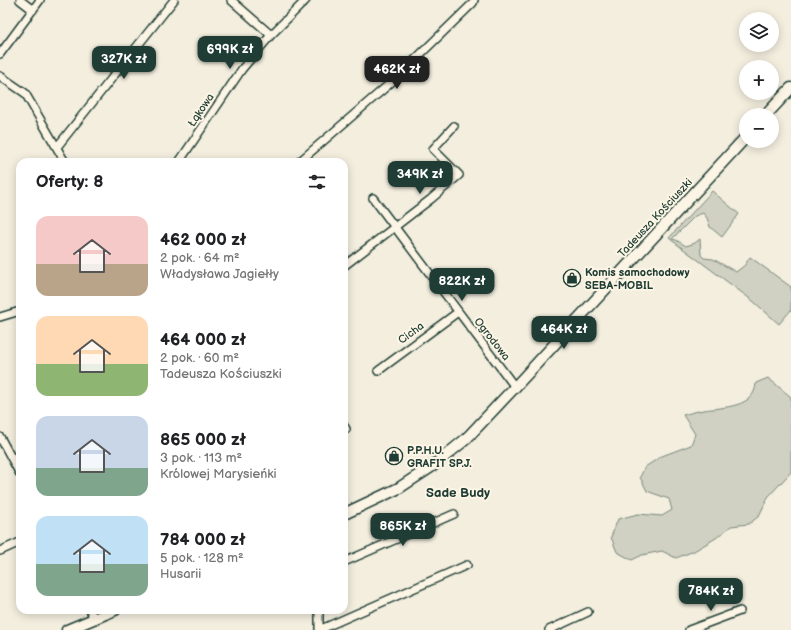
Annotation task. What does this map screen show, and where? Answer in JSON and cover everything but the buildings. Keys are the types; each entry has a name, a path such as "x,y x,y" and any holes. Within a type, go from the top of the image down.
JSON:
{"main road":[{"path":"772,108 791,88"},
{"name":"Tadeusza Kościuszki","path":"348,512 399,488 434,465 466,439 739,144"},
{"path":"67,630 92,614"}],"street":[{"path":"20,0 33,10"},
{"path":"0,54 40,0"},
{"path":"57,147 174,0"},
{"path":"231,0 271,35"},
{"name":"Łąkowa","path":"182,158 242,69 271,35 306,0"},
{"path":"304,158 394,80 473,3 474,0"},
{"path":"0,76 25,93 63,158"},
{"path":"348,263 431,199 459,175 434,149 454,126"},
{"name":"Ogrodowa","path":"373,198 394,228 515,387"},
{"path":"0,317 16,312"},
{"name":"Cicha","path":"378,371 458,312"},
{"path":"0,437 16,466"},
{"path":"12,459 16,457"},
{"path":"348,560 454,514"},
{"path":"0,550 16,544"},
{"path":"319,614 319,630 467,565"},
{"path":"689,630 740,611"},
{"path":"549,630 588,612"}],"shaded area":[{"path":"712,191 739,214 722,237 710,227 707,218 703,213 695,216 672,239 686,246 695,243 700,239 701,255 704,258 713,259 736,272 745,265 750,257 791,287 791,310 779,324 753,301 669,238"},
{"path":"768,378 791,397 791,472 768,497 759,516 749,524 731,526 716,538 694,551 676,558 662,551 642,555 632,560 617,552 611,537 618,519 638,514 662,516 672,510 669,499 647,491 640,477 645,467 662,456 691,445 695,434 683,415 701,410 729,407 744,402 754,391 756,383"}],"place":[{"name":"Komis samochodowy SEBA-MOBIL","path":"572,278"},
{"name":"P.P.H.U. GRAFIT SP.J.","path":"394,456"}],"district":[{"name":"Sade Budy","path":"458,493"}]}
